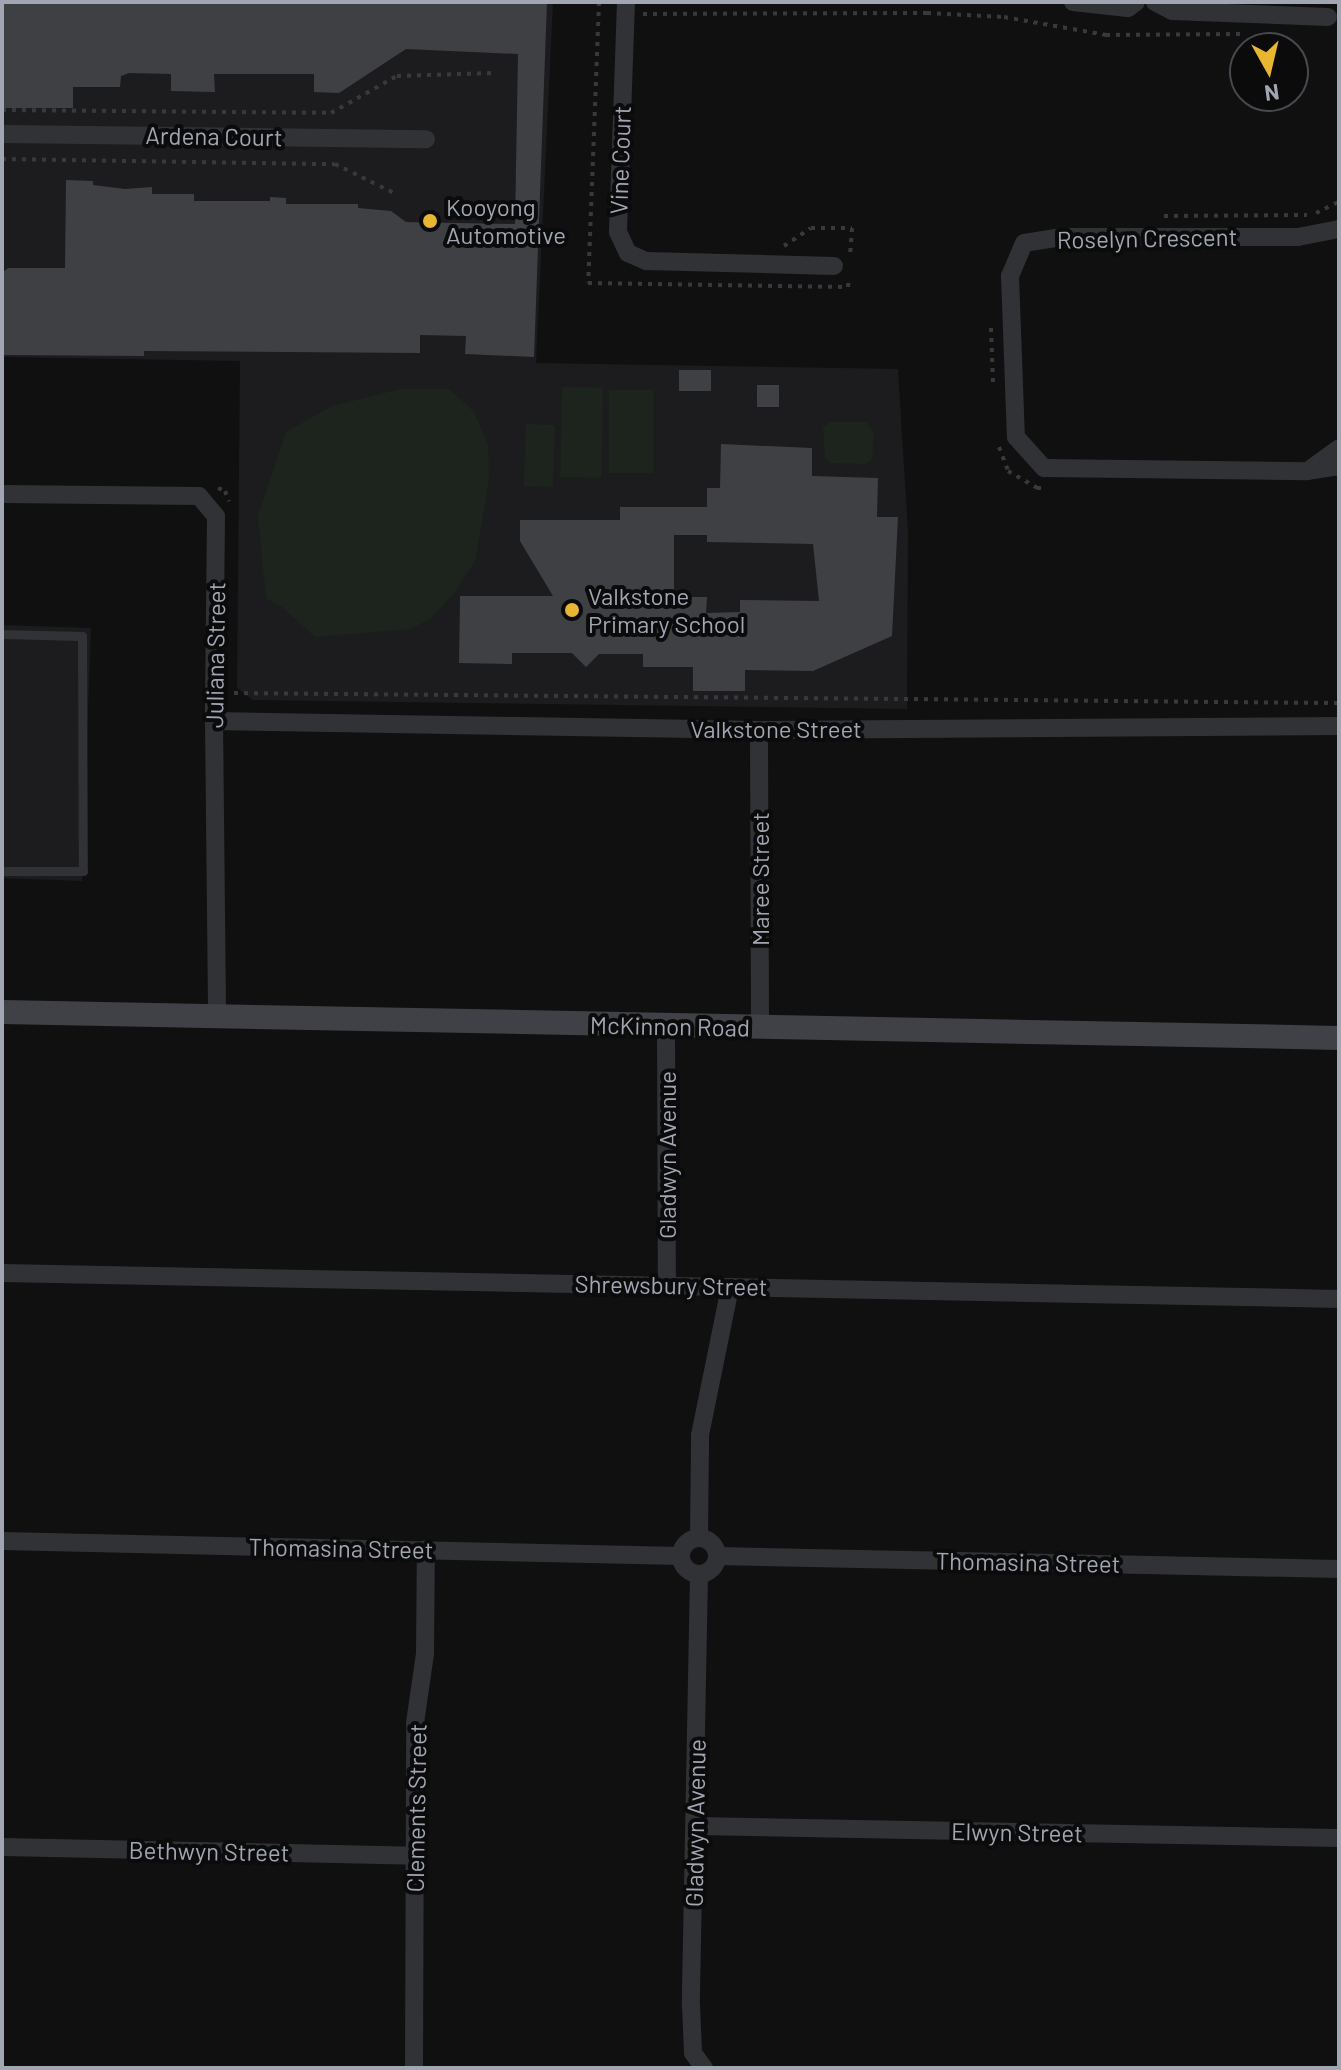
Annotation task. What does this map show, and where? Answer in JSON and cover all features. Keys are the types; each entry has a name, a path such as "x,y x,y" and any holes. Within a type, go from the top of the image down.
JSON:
{"street":[{"name":"Vine Court","path":"626,2 618,232 628,253 646,261 834,266"},
{"path":"1073,2 1128,8 1136,2"},
{"path":"1155,2 1172,11 1328,17"},
{"name":"Ardena Court","path":"2,134 426,139"},
{"name":"Roselyn Crescent","path":"1339,229 1298,237 1062,237 1024,243 1010,276 1016,437 1044,468 1307,471 1339,466"},
{"path":"1307,471 1339,448"},
{"name":"Juliana Street","path":"2,494 199,496 216,516 214,721 217,1017"},
{"name":"Valkstone Street","path":"214,721 759,730 1339,726"},
{"name":"Maree Street","path":"759,730 760,1028"},
{"name":"McKinnon Road","path":"2,1012 1339,1038"},
{"name":"Gladwyn Avenue","path":"666,1026 667,1285"},
{"name":"Shrewsbury Street","path":"2,1273 1339,1299"},
{"path":"699,1538 700,1435 730,1287"},
{"path":"699,1538 710,1541 717,1556 714,1567 699,1575 684,1567 681,1556 688,1541 699,1538"},
{"name":"Thomasina Street","path":"2,1541 681,1556"},
{"name":"Clements Street","path":"414,2068 415,1723 425,1654 426,1549"},
{"name":"Thomasina Street","path":"717,1556 1339,1569"},
{"name":"Gladwyn Avenue","path":"699,1575 693,2053 704,2068"},
{"name":"Elwyn Street","path":"695,1826 1339,1838"},
{"name":"Bethwyn Street","path":"2,1847 415,1856"}],"lane":[{"path":"2,634 82,636 83,871 2,871"}],"path":[{"path":"599,2 588,283 848,287 852,228 811,228 784,246 769,246"},
{"path":"642,30 642,14 927,13 1004,17 1106,35 1229,34"},
{"path":"2,110 331,113 397,76 493,73"},
{"path":"2,159 335,164 396,194"},
{"path":"1162,216 1314,214 1339,202"},
{"path":"991,319 994,392"},
{"path":"996,438 1008,471 1037,488 1053,488"},
{"path":"215,486 225,491 234,513"},
{"path":"234,679 234,695 1339,703"}],"shaded area":[{"path":"2,2 553,2 536,363 898,369 908,532 907,709 253,700 237,688 240,361 2,357"},
{"path":"562,387 603,388 601,478 560,477"},
{"path":"400,389 449,389 474,412 488,445 489,479 475,561 455,592 430,619 410,629 315,637 282,607 266,598 258,516 286,432 332,406"},
{"path":"609,390 653,390 653,473 609,473"},
{"path":"830,422 866,422 874,432 872,459 865,464 831,463 825,457 823,428"},
{"path":"526,424 555,425 553,487 524,486"},
{"path":"2,625 91,628 82,881 2,878"}],"building":[{"path":"2,2 547,2 534,357 465,354 466,336 420,335 420,353 144,351 144,356 2,355 2,273 8,268 65,268 66,180 93,181 93,185 125,189 152,187 152,194 194,194 194,201 270,201 270,197 286,198 286,204 358,204 358,208 391,211 406,222 515,224 518,54 406,49 339,93 314,92 314,74 214,74 215,92 171,91 171,74 129,73 121,76 120,87 73,87 73,108 2,108"},
{"path":"679,370 711,370 711,391 679,391"},
{"path":"757,385 779,385 779,407 757,407"},
{"path":"721,444 812,448 812,476 878,478 877,517 898,517 892,636 813,671 745,670 745,691 693,691 693,667 643,667 643,654 599,654 586,667 572,653 512,653 512,664 459,663 460,596 553,596 520,541 520,520 620,520 620,507 707,507 707,488 720,488","holes":["674,535 707,535 707,542 813,544 819,601 740,600 740,612 706,613 707,597 674,597"]}],"place":[{"name":"Kooyong Automotive","path":"430,221"},
{"name":"Valkstone Primary School","path":"572,610"}]}
